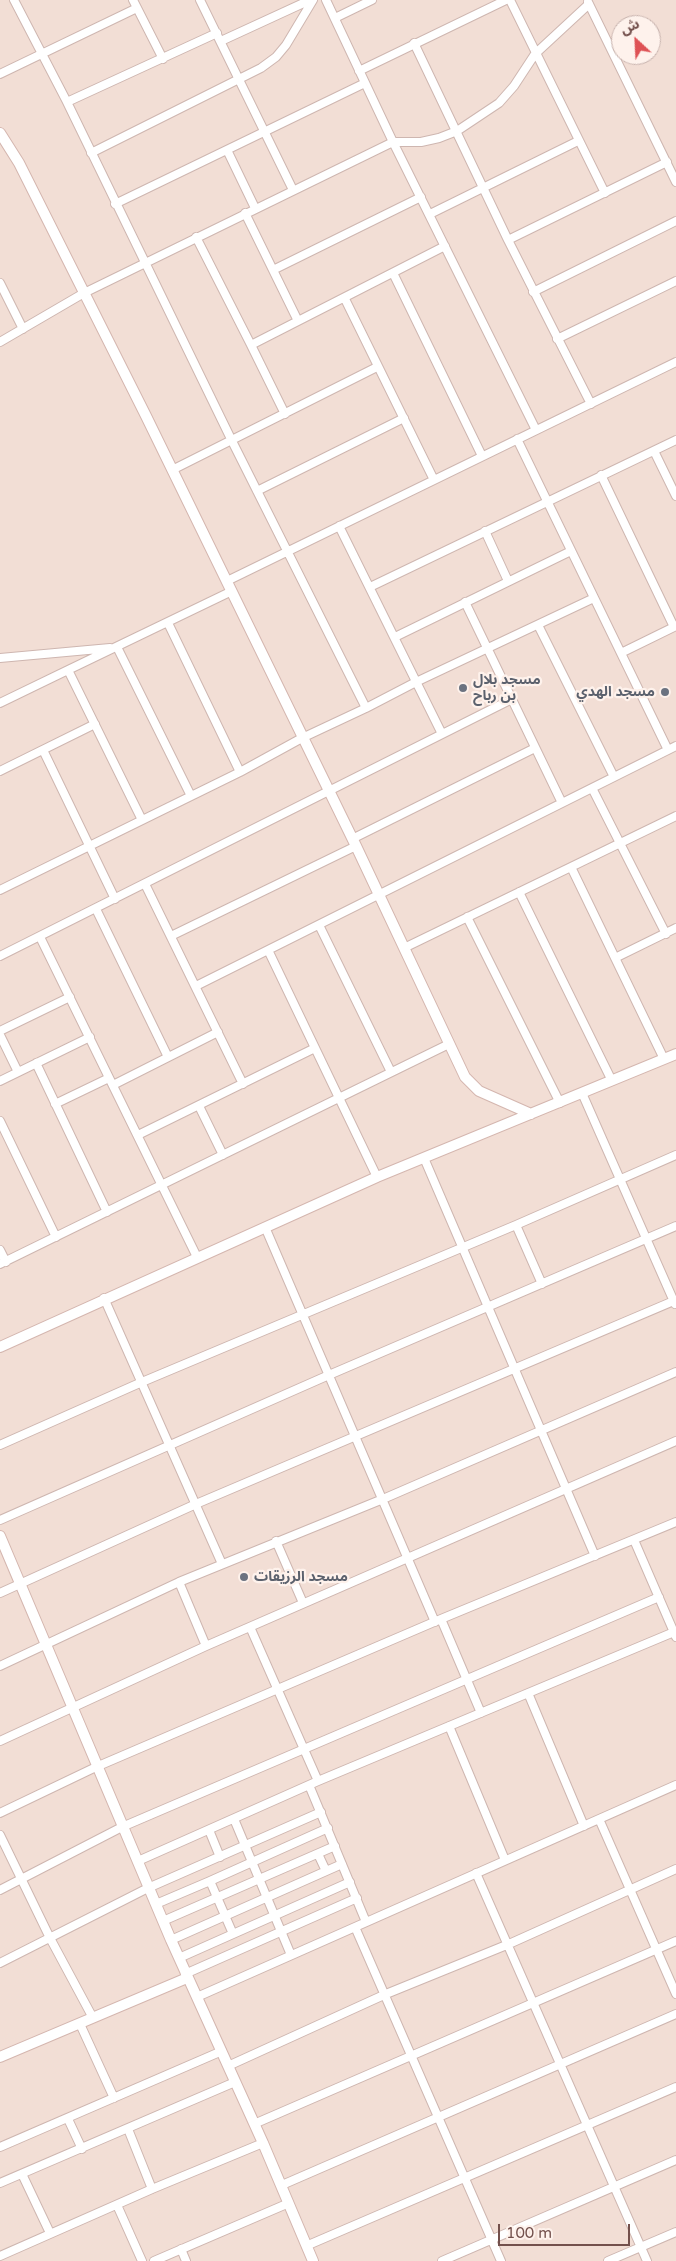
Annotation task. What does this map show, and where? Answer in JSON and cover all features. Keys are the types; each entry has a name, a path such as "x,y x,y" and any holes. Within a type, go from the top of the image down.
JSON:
{"street":[{"path":"14,0 67,102 144,263 366,708"},
{"path":"132,0 163,59"},
{"path":"200,0 292,190"},
{"path":"221,41 312,0"},
{"path":"91,153 239,81 276,57 286,45 312,0"},
{"path":"326,0 393,142 422,197 536,430"},
{"path":"335,18 372,0"},
{"path":"359,71 414,43 508,0 605,193"},
{"path":"0,342 84,293 393,142 421,142 457,132 499,103 514,86 535,54 588,2 676,182"},
{"path":"0,74 137,8"},
{"path":"67,102 217,33"},
{"path":"414,43 533,292 591,404"},
{"path":"116,204 365,83"},
{"path":"1,139 19,163 232,591 470,1085 479,1091 531,1114"},
{"path":"430,214 578,141"},
{"path":"227,150 255,208"},
{"path":"508,240 667,162"},
{"path":"273,270 422,197"},
{"path":"245,213 298,322"},
{"path":"533,292 676,221"},
{"path":"196,237 285,414"},
{"path":"251,346 445,246"},
{"path":"393,273 482,456"},
{"path":"557,339 676,281"},
{"path":"0,283 23,329"},
{"path":"345,299 434,480"},
{"path":"227,581 676,362"},
{"path":"172,470 377,367"},
{"path":"257,490 404,418"},
{"path":"517,439 668,750"},
{"path":"370,587 676,440"},
{"path":"654,451 676,496"},
{"path":"602,475 675,626 621,653"},
{"path":"339,526 442,734"},
{"path":"485,531 508,581"},
{"path":"395,637 571,551"},
{"path":"0,704 232,591"},
{"path":"0,890 240,772 302,738 488,646 594,598"},
{"path":"465,602 488,646 562,803"},
{"path":"168,623 240,772"},
{"path":"538,625 614,777"},
{"path":"0,658 117,647"},
{"path":"117,647 191,796"},
{"path":"68,670 142,820"},
{"path":"0,956 512,699"},
{"path":"0,772 95,724"},
{"path":"196,986 676,746"},
{"path":"171,936 535,748"},
{"path":"43,750 115,899"},
{"path":"592,788 666,934"},
{"path":"404,948 676,816"},
{"path":"571,867 664,1059"},
{"path":"145,884 243,1084"},
{"path":"519,892 612,1081"},
{"path":"96,909 168,1057"},
{"path":"467,917 560,1103"},
{"path":"319,925 391,1072"},
{"path":"615,958 676,928"},
{"path":"40,936 197,1257"},
{"path":"268,950 377,1177"},
{"path":"18,1072 0,1033 70,997"},
{"path":"55,1104 168,1057 218,1032"},
{"path":"0,1081 90,1037"},
{"path":"0,1250 3,1263 449,1044"},
{"path":"138,1135 315,1048"},
{"path":"0,1346 377,1177 676,1054"},
{"path":"36,1063 107,1212"},
{"path":"0,1593 20,1582 196,1504 675,1302 582,1093"},
{"path":"199,1106 223,1155"},
{"path":"0,1121 56,1237"},
{"path":"0,1445 142,1382 463,1248 676,1155"},
{"path":"424,1158 595,1556"},
{"path":"516,1225 542,1284"},
{"path":"0,1520 329,1375 676,1226"},
{"path":"265,1227 407,1558 482,1713"},
{"path":"104,1298 222,1564"},
{"path":"0,1666 179,1582 276,1540 383,1499 676,1372"},
{"path":"0,1741 72,1706 206,1646 566,1487 676,1441"},
{"path":"0,1813 96,1767 676,1522"},
{"path":"0,1536 170,1940 282,2185 313,2261"},
{"path":"276,1540 303,1604"},
{"path":"138,1861 318,1781 528,1693 675,1635 634,1540"},
{"path":"179,1582 206,1646"},
{"path":"0,1890 122,1827 658,1596"},
{"path":"250,1627 318,1781"},
{"path":"528,1693 584,1826"},
{"path":"449,1726 505,1860"},
{"path":"310,1785 366,1922"},
{"path":"196,1997 676,1785"},
{"path":"0,1962 148,1888 321,1812"},
{"path":"234,1819 291,1956"},
{"path":"599,1819 676,1994"},
{"path":"156,1904 328,1828"},
{"path":"209,1830 220,1857"},
{"path":"0,1835 50,1938 93,2018"},
{"path":"163,1921 335,1846"},
{"path":"318,1854 326,1871"},
{"path":"170,1940 342,1864"},
{"path":"228,2066 386,1994 509,1944 630,1888 676,1869"},
{"path":"476,1873 509,1944 647,2261"},
{"path":"210,1881 233,1934"},
{"path":"179,1958 350,1882"},
{"path":"0,2057 80,2024 356,1898"},
{"path":"355,1927 386,1994 501,2261"},
{"path":"254,2124 676,1941"},
{"path":"282,2185 676,2014"},
{"path":"80,2024 114,2098"},
{"path":"0,2148 222,2052"},
{"path":"0,2184 235,2082"},
{"path":"306,2246 465,2176 676,2087"},
{"path":"68,2119 82,2148"},
{"path":"128,2129 152,2189"},
{"path":"0,2256 152,2189 263,2143"},
{"path":"442,2261 676,2160"},
{"path":"22,2174 50,2233"},
{"path":"154,2261 289,2203"},
{"path":"117,2205 142,2261"},
{"path":"608,2261 676,2232"},
{"path":"180,2249 186,2261"}],"shaded area":[{"path":"0,0 676,0 676,2261 0,2261"}],"place":[{"name":"مسجد بلال بن رباح","path":"463,688"},
{"name":"مسجد الهدي","path":"665,692"},
{"name":"مسجد الرزيقات","path":"244,1577"}]}
